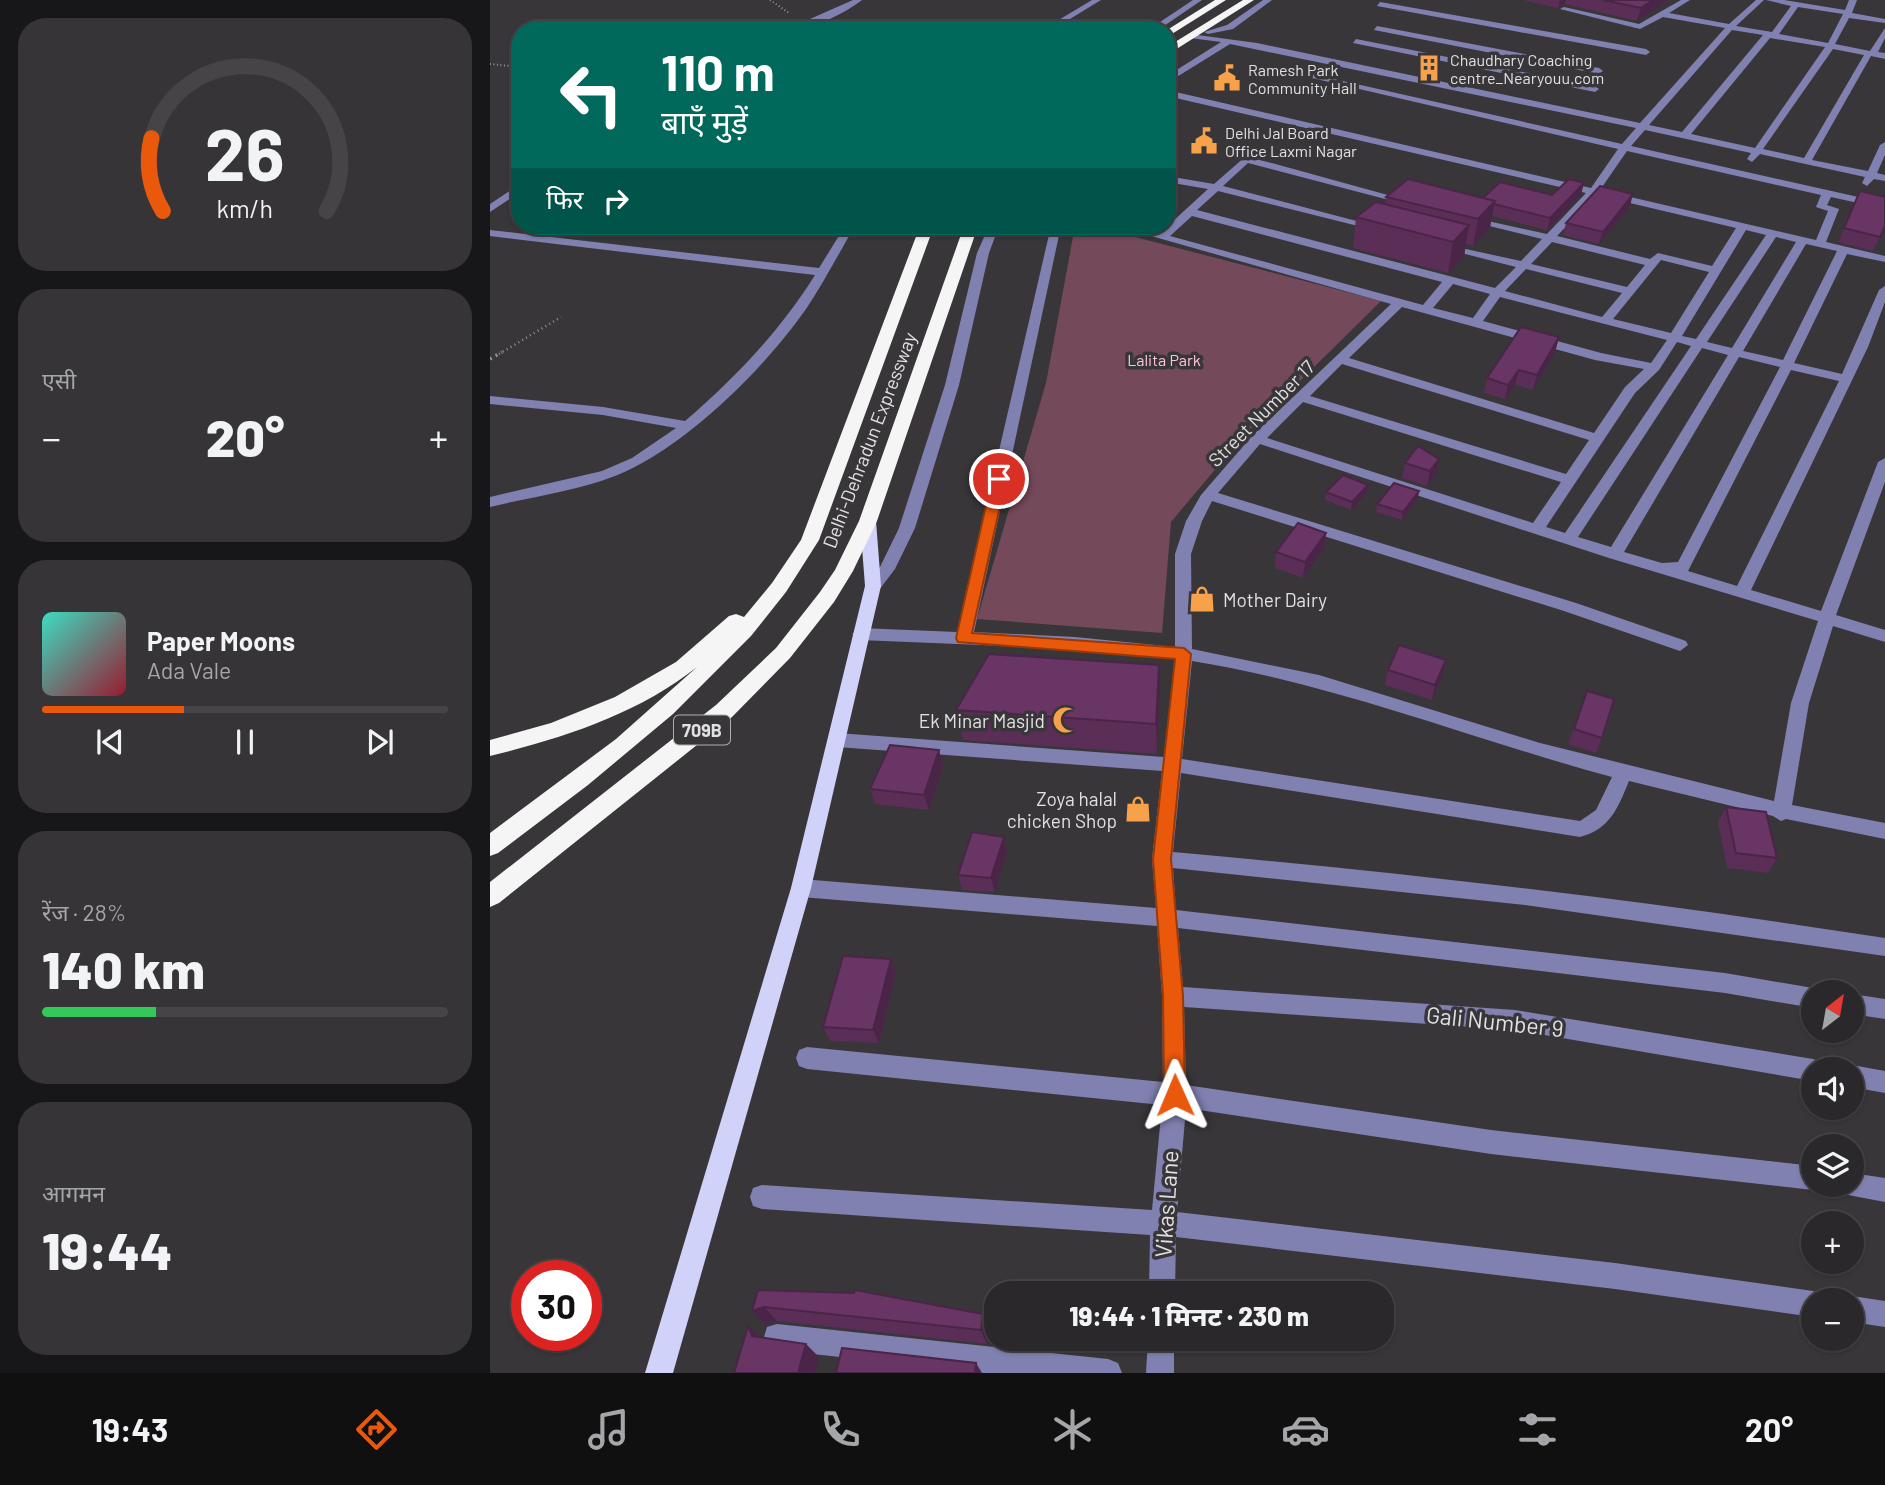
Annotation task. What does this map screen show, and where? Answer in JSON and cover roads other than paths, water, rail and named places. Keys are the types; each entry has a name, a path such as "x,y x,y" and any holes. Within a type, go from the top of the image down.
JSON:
{"highway":[{"path":"1176,29 1221,0"},
{"path":"1176,46 1249,0"},
{"name":"Delhi-Dehradun Expressway","path":"490,846 617,751 700,679 769,603 810,540 924,235"},
{"name":"Delhi-Dehradun Expressway","path":"490,896 689,741 755,682 807,625 848,562 868,521 968,235"},
{"path":"490,748 579,722 630,699 690,664 721,637 810,540"}],"main road":[{"path":"659,1373 801,888 873,586 868,521"}],"street":[{"path":"813,21 858,0"},
{"path":"1061,21 1097,0"},
{"path":"1166,21 1198,0"},
{"path":"1193,36 1230,27 1268,0"},
{"path":"1555,17 1576,0"},
{"path":"1564,9 1640,27 1686,0"},
{"path":"1476,323 1497,293 1593,192 1624,148 1729,28 1760,0"},
{"path":"1770,0 1885,21"},
{"path":"1741,174 1831,46 1853,0"},
{"path":"1380,4 1646,52"},
{"path":"1684,136 1796,4"},
{"path":"1396,15 1405,9"},
{"path":"1662,14 1885,56"},
{"path":"1347,48 1387,21"},
{"path":"1537,32 1546,24"},
{"path":"1377,28 1599,71"},
{"path":"1806,162 1885,30"},
{"path":"1541,41 1550,34"},
{"path":"1193,36 1230,40 1328,60 1885,178"},
{"path":"1176,74 1230,40"},
{"path":"1356,41 1595,89"},
{"path":"1501,71 1531,48"},
{"path":"1328,60 1337,54"},
{"path":"1303,75 1885,206"},
{"path":"1176,95 1885,259"},
{"path":"1176,99 1181,96"},
{"path":"1861,200 1870,175 1884,151"},
{"path":"1176,225 1246,159 1414,204"},
{"path":"1176,180 1216,187 1390,232"},
{"path":"1820,244 1833,209 1821,207 1827,193"},
{"path":"490,209 511,194"},
{"path":"1191,212 1605,321 1846,379"},
{"path":"1453,214 1652,263"},
{"path":"1537,528 1630,390 1654,367 1674,338 1743,226"},
{"path":"490,233 822,272"},
{"path":"1569,538 1773,233"},
{"path":"490,502 607,474 637,461 688,426 733,387 800,307 845,235"},
{"path":"873,586 887,569 907,528 952,385 991,235"},
{"path":"964,638 1054,235"},
{"path":"1155,235 1600,357 1654,367"},
{"path":"1615,554 1803,240"},
{"path":"1431,242 1629,292"},
{"path":"1663,568 1683,567 1844,249"},
{"path":"1605,321 1658,256 1717,271"},
{"path":"1426,309 1450,280"},
{"path":"1742,592 1846,379 1885,290"},
{"name":"Street Number 17","path":"1184,654 1183,554 1194,521 1208,495 1257,439 1400,302"},
{"path":"1342,360 1596,438"},
{"path":"1299,397 1568,479"},
{"path":"490,400 603,411 688,426"},
{"path":"1257,439 1615,554 1885,636"},
{"path":"1781,813 1800,703 1827,618 1885,462"},
{"path":"1208,495 1557,603 1680,645"},
{"path":"860,634 964,638 1184,654 1287,673 1540,750 1623,772 1781,813 1885,831"},
{"name":"Vikas Lane","path":"1162,1281 1163,1223 1175,1095 1173,996 1162,859 1184,654"},
{"path":"837,740 1173,765 1580,829 1592,828 1601,821 1623,772"},
{"path":"1162,859 1270,868 1585,905 1780,930 1885,947"},
{"path":"801,888 1167,918 1725,983 1801,996"},
{"name":"Gali Number 9","path":"1173,996 1515,1020 1801,1068"},
{"path":"1864,1006 1885,1009"},
{"path":"807,1058 1175,1095 1491,1142 1801,1177"},
{"path":"1864,1078 1885,1082"},
{"path":"1864,1187 1885,1190"},
{"path":"762,1197 1163,1223 1615,1276 1801,1302"},
{"path":"1864,1311 1885,1314"},
{"path":"777,1337 1108,1373"},
{"path":"1160,1373 1161,1351"}],"place":[{"name":"Chaudhary Coaching centre_Nearyouu.com","path":"1429,68"},
{"name":"Ramesh Park Community Hall","path":"1227,78"},
{"name":"Delhi Jal Board Office Laxmi Nagar","path":"1204,141"},
{"name":"Mother Dairy","path":"1202,599"},
{"name":"Ek Minar Masjid","path":"1066,720"},
{"name":"Zoya halal chicken Shop","path":"1138,809"}],"park label":[{"name":"Lalita Park","path":"1164,359"}]}
